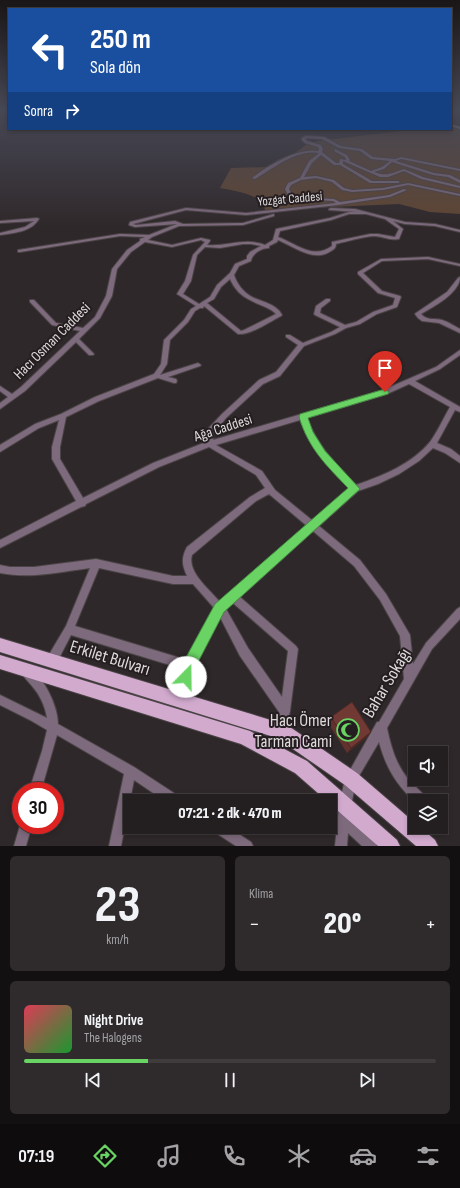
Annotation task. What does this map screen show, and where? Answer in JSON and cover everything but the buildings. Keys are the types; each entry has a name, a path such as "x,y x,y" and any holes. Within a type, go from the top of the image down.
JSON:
{"main road":[{"name":"Erkilet Bulvarı","path":"0,645 51,662 281,731 351,779 429,846"},
{"path":"0,662 244,737 301,767 345,813 392,846"}],"street":[{"path":"302,178 310,162 320,154 320,148"},
{"path":"350,148 360,150 374,158 393,160 404,159 460,170"},
{"path":"335,150 346,156 352,162 368,169 371,172"},
{"path":"254,178 296,156 310,151 319,152 336,164 341,164 372,182 408,184"},
{"path":"341,164 341,160 344,160 384,177 404,170 422,178 460,187"},
{"path":"371,172 383,168 393,160"},
{"path":"393,160 434,174 449,176 460,182"},
{"name":"Yozgat Caddesi","path":"338,204 338,202 334,200 298,198 290,195 287,191 288,185 302,178 325,179 335,182 345,190 354,191 383,189 408,184 460,195"},
{"path":"338,204 390,196 405,190"},
{"name":"Yozgat Caddesi","path":"179,226 180,223 176,222 142,226 131,224 134,221 186,209 235,214 305,209 338,204"},
{"path":"305,209 349,209 408,224 438,226 460,231"},
{"path":"179,226 242,224 294,210"},
{"path":"158,376 164,364 167,340 189,317 193,310 203,305 214,296 221,284 231,275 237,265 249,260 250,254 273,243 277,238 277,231 279,229 331,219 349,213 367,213"},
{"path":"277,238 288,241 303,251 314,253 328,251 334,248 334,243 353,238 376,235 390,239 397,238 401,229 386,218"},
{"path":"0,222 34,219 38,220 23,229 0,234"},
{"name":"Hacı Osman Caddesi","path":"0,407 76,339 97,318 107,301 113,277 118,265 128,251 142,240 150,236 179,226"},
{"path":"20,251 120,234 150,236"},
{"path":"142,240 172,246 201,239 208,242 195,255 188,281 180,294 203,305 240,333 246,332 279,316 278,311 244,294 237,287 231,275"},
{"path":"204,246 216,248 247,242 267,247"},
{"path":"409,680 405,635 383,597 357,563 270,489 259,473 209,444 210,432 224,416 261,382 278,374 302,345 333,333 344,326 358,323 375,313 395,306 398,297 378,291 360,273 381,260 428,258 460,265"},
{"path":"460,280 449,293 418,314 427,321 438,321 460,331"},
{"path":"328,300 318,307 317,314 344,326"},
{"path":"32,301 54,324 85,330"},
{"path":"288,336 302,345"},
{"path":"76,339 92,354"},
{"name":"Ağa Caddesi","path":"0,544 82,504 156,465 209,444 373,396 411,382 443,365 460,352"},
{"path":"0,449 37,426 63,416 97,399 158,376 198,365"},
{"path":"158,376 174,381"},
{"path":"179,700 189,666 220,608 313,524 355,489 389,475 419,457 432,444 457,408 411,382"},
{"path":"0,388 12,397"},
{"path":"63,416 56,447 56,459 82,504"},
{"path":"303,417 309,433 321,454 355,489"},
{"path":"432,444 448,451 460,460"},
{"path":"270,489 253,500 190,550 186,557 186,563 195,580 220,608 244,652 285,711"},
{"path":"0,569 26,571 96,563 174,580 195,580"},
{"path":"51,662 68,629 96,563"},
{"path":"232,596 293,649 281,731"},
{"name":"Bahar Sokağı","path":"341,846 351,779 429,646 460,612"},
{"path":"68,629 189,666"},
{"path":"22,669 34,679 43,692 50,708 53,727 38,782"},
{"path":"0,700 53,727 130,771 165,794"},
{"path":"381,726 386,752 393,769 403,783 415,794"},
{"path":"114,846 130,771"},
{"path":"345,813 371,846"},
{"path":"20,846 23,834"},
{"path":"228,834 247,846"}],"shaded area":[{"path":"301,148 460,148 460,214 430,212 399,204 265,210 262,204 253,196 220,188 231,168 268,167 275,164 277,160 295,153"}],"place":[{"name":"Hacı Ömer Tarman Cami","path":"348,730"}],"route":[{"path":"186,677 189,666 220,608 313,524 355,489 326,461 313,441 305,425 303,417 385,392"}]}
